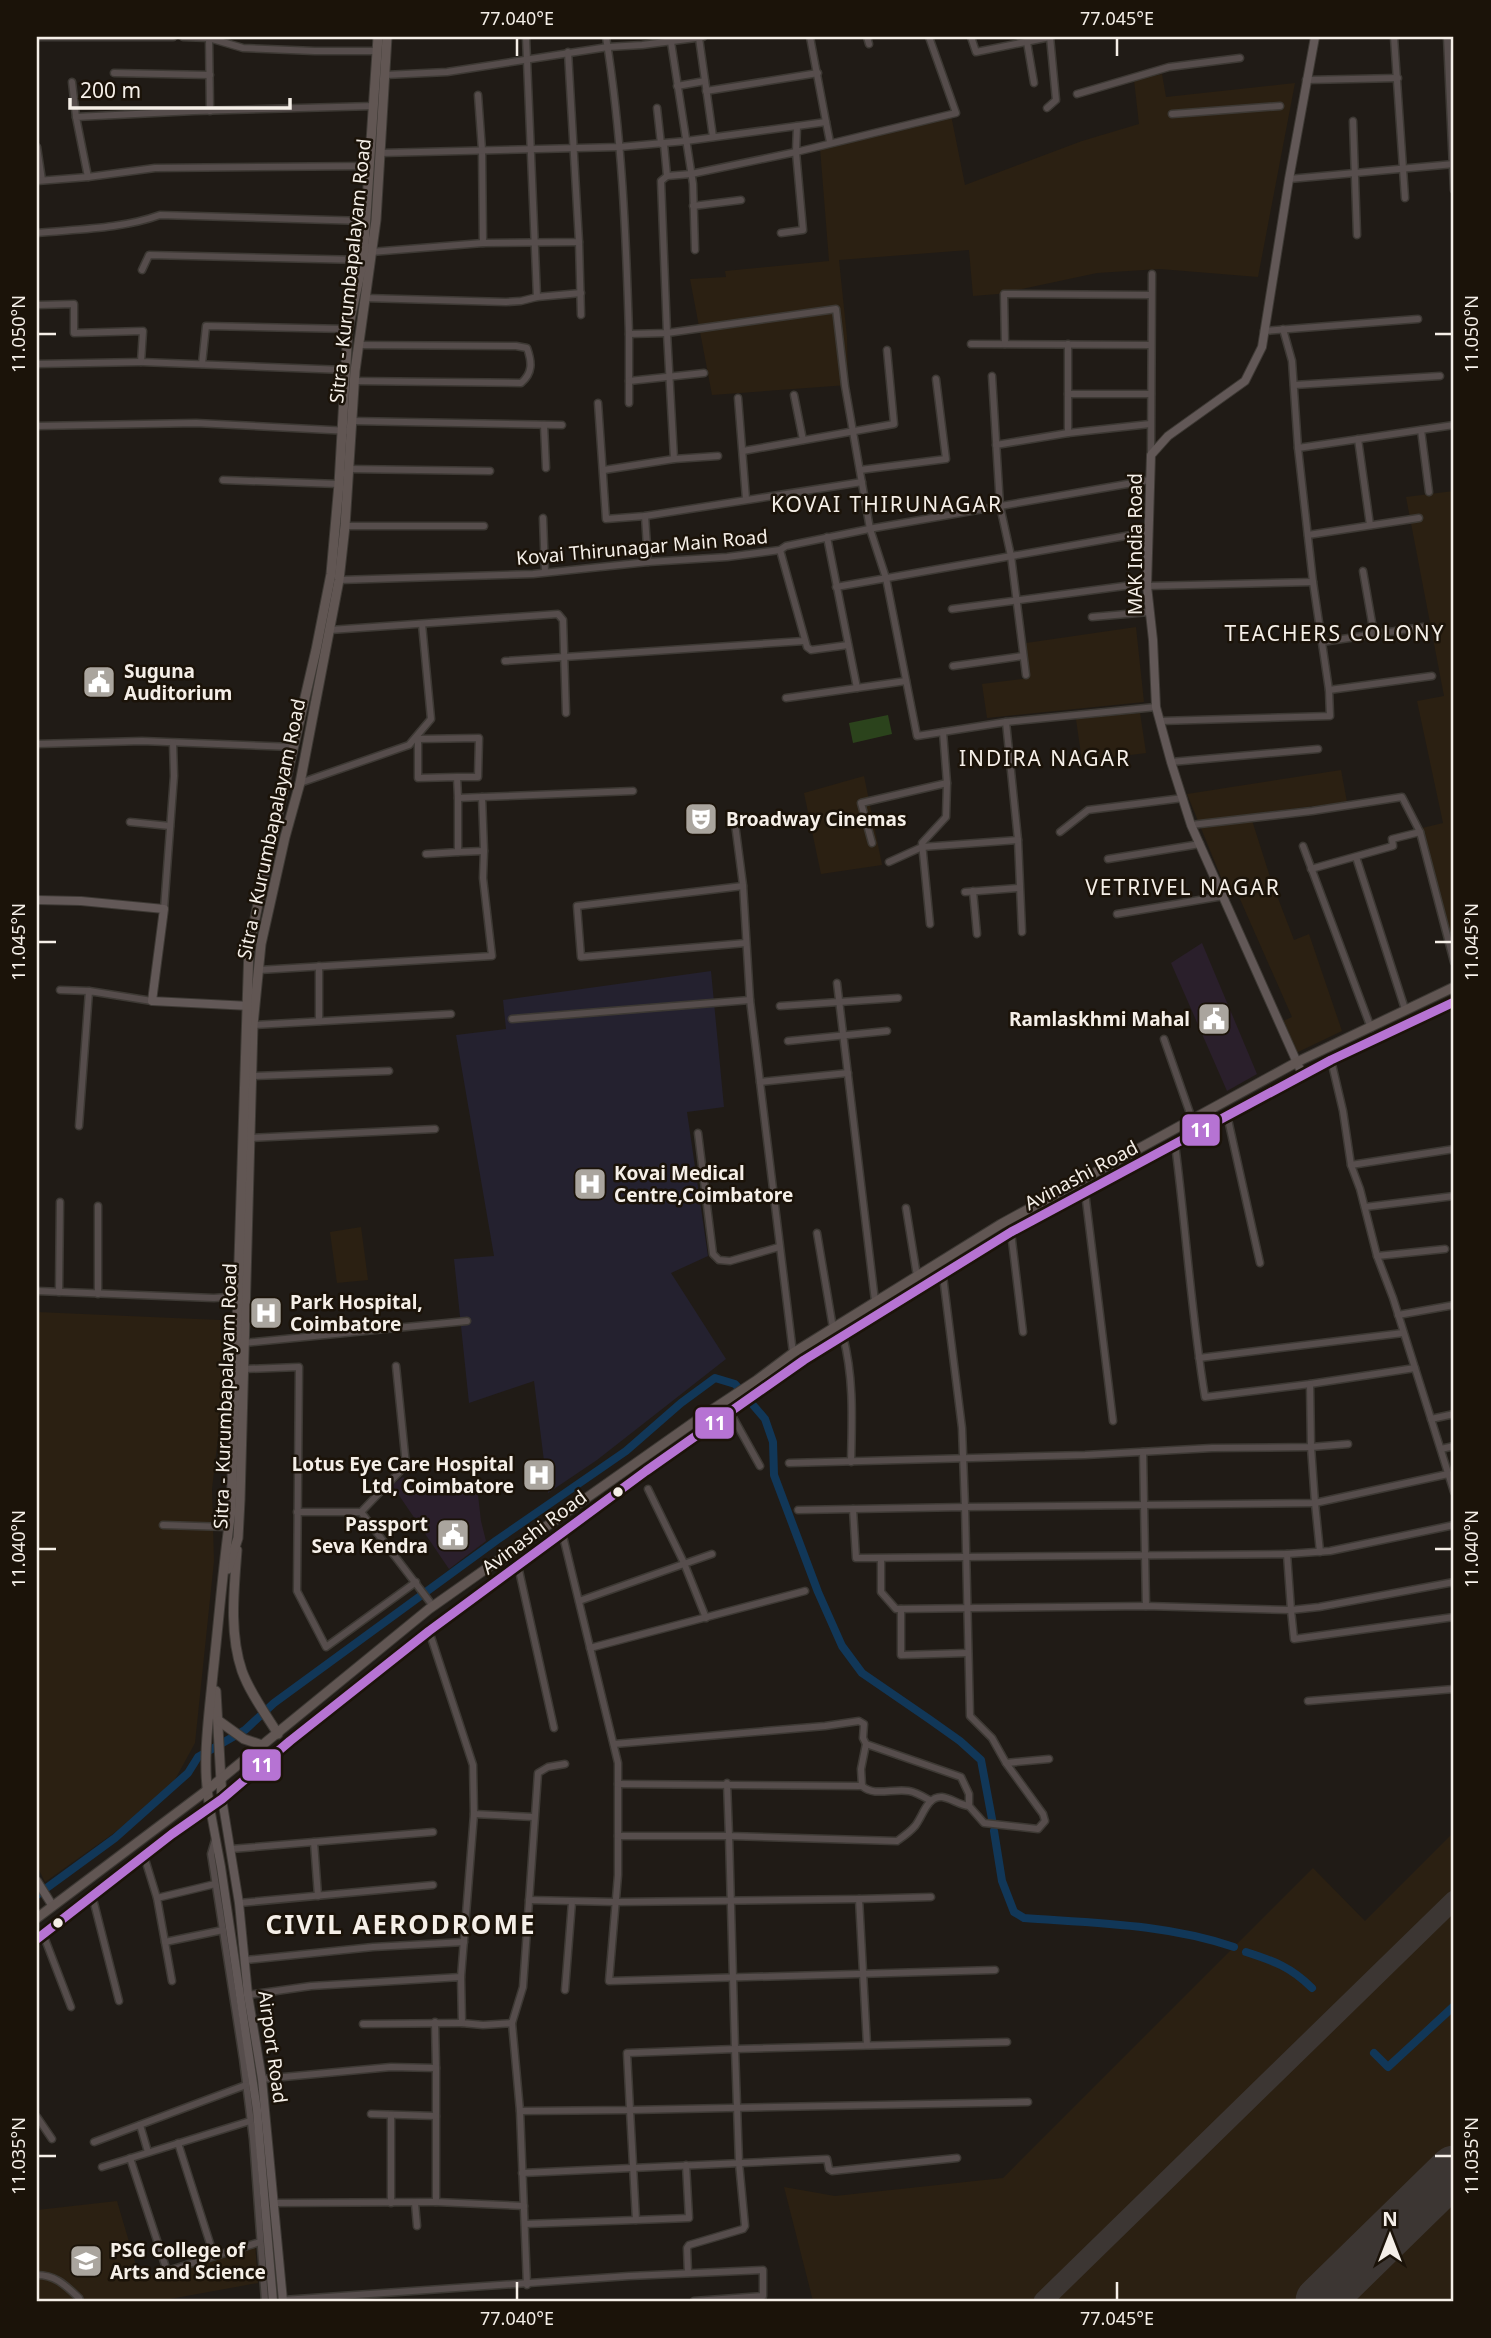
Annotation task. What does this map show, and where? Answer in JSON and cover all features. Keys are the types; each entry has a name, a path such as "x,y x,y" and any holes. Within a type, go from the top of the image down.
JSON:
{"main road":[{"path":"250,1006 249,947 331,574 348,427 345,370 348,329 363,260 378,37"},
{"name":"Sitra - Kurumbapalayam Road","path":"210,1808 206,1791 208,1739 233,1533 244,1368 241,1296 250,1006 259,970 261,944 300,783 339,580 345,526 348,427 376,220 387,37"},
{"name":"Avinashi Road","path":"37,1918 206,1791 262,1745 275,1730 432,1607 707,1413 734,1405 757,1380 793,1353 1001,1224 1297,1062 1454,987"},
{"name":"Avinashi Road","path":"40,1937 222,1799 290,1741 439,1623 734,1405 1011,1232 1331,1060 1454,1002"},
{"name":"Sitra - Kurumbapalayam Road","path":"222,1799 215,1686 233,1533 231,1499 250,1139 253,1025 250,1006"},
{"path":"233,1533 236,1648 243,1673 275,1730"},
{"path":"432,1607 439,1623"},
{"path":"219,1724 244,1739 262,1745"}],"street":[{"path":"39,37 173,37"},
{"path":"183,37 209,38 243,48 377,51"},
{"path":"526,37 537,297"},
{"path":"606,37 626,236 629,403"},
{"path":"385,75 447,72 568,52 701,37 713,137"},
{"path":"810,37 830,142"},
{"path":"674,459 661,181 667,176 691,174 796,152 956,113 929,37"},
{"path":"971,37 976,52 1050,37 1056,100 1047,108"},
{"name":"MAK India Road","path":"1303,1076 1191,825 1156,707 1147,585 1151,455 1168,436 1245,381 1262,347 1315,37"},
{"path":"1394,37 1405,198"},
{"path":"1447,37 1454,190"},
{"path":"209,38 210,111"},
{"path":"671,41 691,174 695,250"},
{"path":"1027,42 1034,83"},
{"path":"568,52 575,150 581,315"},
{"path":"1077,93 1169,67 1240,58"},
{"path":"114,73 210,75"},
{"path":"706,91 818,73"},
{"path":"1306,80 1398,78"},
{"path":"677,86 705,81"},
{"path":"72,82 88,177"},
{"path":"478,95 482,150 483,243"},
{"path":"76,117 374,106"},
{"path":"1172,114 1280,106"},
{"path":"657,108 667,176"},
{"path":"1353,121 1357,234"},
{"path":"380,153 575,150 663,144 826,122"},
{"path":"781,233 803,230 796,152 797,126"},
{"path":"37,147 39,181 155,168 369,166"},
{"path":"1289,179 1454,164"},
{"path":"692,206 741,200"},
{"path":"37,233 112,227 142,222 160,215 366,221"},
{"path":"371,252 483,243 579,242"},
{"path":"142,270 149,255 363,260"},
{"path":"1151,455 1152,274"},
{"path":"365,298 506,302 581,293"},
{"path":"1005,344 1004,294 1151,295"},
{"path":"37,306 74,304 74,333 143,331 141,362"},
{"path":"629,334 667,332 836,309 845,386 870,529 886,578 917,736 1006,722 1156,707"},
{"path":"1264,331 1418,319"},
{"path":"202,364 205,326 348,329"},
{"path":"1160,721 1330,716 1298,448 1292,361 1283,329"},
{"path":"971,344 1151,345"},
{"path":"1068,344 1068,433"},
{"path":"354,381 521,383 530,372 531,363 527,348 516,346 359,345"},
{"path":"743,451 894,424 887,350"},
{"path":"37,364 141,362 345,370"},
{"path":"629,381 704,373"},
{"path":"992,376 1000,506 1011,556 1026,675"},
{"path":"1294,385 1440,376"},
{"path":"860,470 946,459 936,379"},
{"path":"1068,394 1151,394"},
{"path":"794,395 803,440"},
{"path":"738,398 746,499"},
{"path":"598,403 606,519 646,516 862,482"},
{"path":"37,426 196,423 348,427 562,425"},
{"path":"996,445 1068,433 1150,424"},
{"path":"544,425 546,468"},
{"path":"1298,448 1454,425"},
{"path":"1421,430 1429,492"},
{"path":"1358,439 1370,525"},
{"path":"604,470 674,459 718,456"},
{"path":"348,469 490,471"},
{"path":"223,480 340,484"},
{"name":"Kovai Thirunagar Main Road","path":"339,580 545,572 727,557 780,550 786,546 827,537 1150,480"},
{"path":"646,516 648,562"},
{"path":"544,518 545,572"},
{"path":"1308,535 1419,518"},
{"path":"345,526 484,526"},
{"path":"836,587 1149,532"},
{"path":"827,537 857,688"},
{"path":"780,550 804,641 811,650 848,645"},
{"path":"1363,571 1374,634"},
{"path":"952,609 1147,585 1313,582"},
{"path":"1092,617 1149,612"},
{"path":"330,629 558,614 563,620 566,713"},
{"path":"300,783 414,742 431,719 422,624"},
{"path":"1322,642 1423,627"},
{"path":"505,661 804,641"},
{"path":"953,666 1023,656"},
{"path":"1329,690 1432,676"},
{"path":"786,698 906,681"},
{"path":"1006,722 1018,840 1022,932"},
{"path":"930,924 922,847 923,840 946,817 947,783 943,732"},
{"path":"479,738 478,777 457,777 418,778 418,739 479,738"},
{"path":"37,744 142,741 295,747"},
{"path":"152,1001 170,826 174,776 173,743"},
{"path":"1171,762 1318,750"},
{"path":"457,777 458,852"},
{"path":"872,843 861,803 947,783"},
{"path":"458,798 633,790"},
{"path":"259,970 492,956 483,878 482,797"},
{"path":"1191,825 1402,797 1420,832 1454,962"},
{"path":"1060,832 1088,810 1183,798"},
{"path":"734,816 743,886 750,1000 793,1353"},
{"path":"130,822 170,826"},
{"path":"1311,869 1393,846 1392,839 1420,832"},
{"path":"889,862 922,847 1018,840"},
{"path":"1108,859 1200,845"},
{"path":"1303,846 1371,1028"},
{"path":"426,854 484,851"},
{"path":"1356,857 1405,1009"},
{"path":"743,886 577,906 581,957 746,943"},
{"path":"977,934 969,892 1018,888"},
{"path":"1116,914 1223,896"},
{"path":"37,900 81,901 163,909"},
{"path":"318,966 319,1021"},
{"path":"836,983 875,1301"},
{"path":"60,989 152,1001 250,1006"},
{"path":"79,1126 89,992"},
{"path":"780,1006 898,998"},
{"path":"512,1018 750,1000"},
{"path":"253,1025 451,1014"},
{"path":"788,1041 887,1031"},
{"path":"1164,1039 1192,1119"},
{"path":"1331,1060 1343,1111 1351,1165 1377,1256 1454,1492"},
{"path":"251,1076 389,1071"},
{"path":"760,1083 848,1073"},
{"path":"1227,1115 1260,1263"},
{"path":"250,1139 435,1129"},
{"path":"698,1133 713,1254 719,1260 730,1261 779,1247"},
{"path":"1175,1144 1205,1397 1415,1368"},
{"path":"1351,1165 1454,1149"},
{"path":"1085,1192 1113,1421"},
{"path":"1365,1207 1454,1196"},
{"path":"59,1292 60,1202"},
{"path":"97,1294 99,1206"},
{"path":"906,1208 917,1276"},
{"path":"1011,1232 1023,1332"},
{"path":"817,1233 834,1328"},
{"path":"1377,1256 1445,1249"},
{"path":"618,1836 897,1841 916,1825 930,1801 944,1797 969,1806 989,1825 1038,1829 1043,1825 1043,1814 1006,1763 992,1738 970,1716 962,1428 943,1276"},
{"path":"37,1291 214,1298 241,1296"},
{"path":"1398,1315 1454,1306"},
{"path":"244,1343 467,1321"},
{"path":"1199,1359 1403,1333"},
{"path":"843,1336 851,1365 851,1462"},
{"path":"297,1512 361,1512 406,1465 396,1366"},
{"path":"244,1368 299,1367 297,1591 326,1647 416,1583"},
{"path":"1310,1384 1311,1447 1320,1552"},
{"path":"734,1405 760,1466"},
{"path":"1431,1419 1454,1414"},
{"path":"789,1463 1348,1444"},
{"path":"1441,1449 1454,1446"},
{"path":"1143,1452 1146,1606"},
{"path":"798,1510 1315,1503 1448,1474"},
{"path":"648,1489 684,1563 706,1618"},
{"path":"853,1509 856,1558 1287,1554 1320,1552 1454,1525"},
{"path":"361,1512 432,1607"},
{"path":"163,1525 233,1533"},
{"path":"562,1532 618,1763 616,1902 610,1981 995,1970"},
{"path":"579,1601 712,1554"},
{"path":"1287,1554 1294,1639 1454,1617"},
{"path":"881,1558 881,1592 896,1609 1146,1606 1291,1610 1454,1582"},
{"path":"518,1566 554,1728"},
{"path":"590,1648 805,1591"},
{"path":"901,1609 901,1655 967,1653"},
{"path":"429,1631 473,1765 474,1814 461,1977 462,2023"},
{"path":"1308,1702 1454,1689"},
{"path":"614,1744 859,1721 864,1724 863,1738 866,1744 861,1769 862,1786"},
{"path":"866,1744 961,1777 969,1794 969,1806"},
{"path":"1006,1763 1049,1759"},
{"path":"527,2285 520,2111 512,2023 523,1987 538,1773 548,1767 565,1764"},
{"path":"688,2273 689,2245 743,2229 745,2226 739,2163 727,1783"},
{"path":"618,1784 862,1786 866,1790 874,1791 911,1791 930,1801"},
{"name":"Airport Road","path":"222,1799 239,1903 248,1994 262,2079 283,2301"},
{"name":"Airport Road","path":"210,1808 257,2110 273,2301"},
{"path":"474,1814 534,1817"},
{"path":"231,1849 433,1832"},
{"path":"215,1838 211,1854 246,2085 265,2301"},
{"path":"314,1842 318,1896"},
{"path":"144,1856 157,1898 172,1981"},
{"path":"37,1881 52,1905"},
{"path":"157,1898 215,1884"},
{"path":"239,1903 433,1885"},
{"path":"92,1895 119,2001"},
{"path":"529,1900 729,1902 931,1897"},
{"path":"859,1899 867,2045"},
{"path":"565,1990 572,1902"},
{"path":"165,1941 223,1930"},
{"path":"40,1937 71,2007"},
{"path":"246,1960 373,1947 464,1942"},
{"path":"248,1994 312,1986 461,1977"},
{"path":"435,2022 436,2202"},
{"path":"362,2024 512,2023"},
{"path":"636,2220 626,2053 1007,2042"},
{"path":"262,2079 391,2067 436,2068"},
{"path":"94,2142 246,2085"},
{"path":"520,2111 1028,2102"},
{"path":"371,2114 436,2116"},
{"path":"391,2115 391,2203"},
{"path":"37,2117 52,2139"},
{"path":"102,2166 250,2121"},
{"path":"140,2125 148,2152"},
{"path":"178,2143 214,2256"},
{"path":"130,2158 167,2271 260,2242"},
{"path":"522,2173 827,2159 832,2171 957,2158"},
{"path":"525,2224 689,2218 686,2165"},
{"path":"274,2203 436,2202 524,2206"},
{"path":"415,2203 417,2226"},
{"path":"283,2301 762,2270 763,2296 694,2301"},
{"path":"37,2275 48,2275 64,2283 80,2301"}],"shaded area":[{"path":"1162,74 1166,97 1295,83 1258,277 1160,269 1097,273 998,294 973,296 969,250 839,260 847,337 848,385 712,395 690,279 726,277 725,271 829,261 820,148 951,115 965,185 1082,141 1139,124 1134,80"},
{"path":"1454,491 1454,955 1422,828 1443,823 1417,701 1444,696 1406,497"},
{"path":"1136,627 1144,702 987,718 982,684 1030,678 1026,643"},
{"path":"1140,713 1146,753 1082,761 1076,719"},
{"path":"1341,770 1347,802 1250,814 1294,940 1309,934 1342,1031 1296,1053 1283,1021 1292,1017 1236,890 1227,892 1187,794"},
{"path":"864,776 882,865 821,874 804,793"},
{"name":"Ramlaskhmi Mahal","path":"1202,943 1257,1074 1227,1091 1171,963"},
{"name":"Kovai Medical Centre,Coimbatore","path":"711,971 724,1107 687,1112 708,1256 671,1273 726,1359 597,1460 548,1493 534,1381 469,1403 454,1259 494,1256 456,1035 506,1029 503,1000"},
{"path":"361,1227 368,1280 337,1283 330,1232"},
{"path":"37,1312 220,1320 224,1386 212,1489 214,1561 195,1743 166,1796 45,1882 37,1866"},
{"path":"403,1477 415,1490 477,1486 486,1541 449,1569 392,1485"},
{"path":"1454,1832 1454,2301 813,2301 784,2187 835,2196 1003,2178 1313,1868 1365,1921"},
{"name":"PSG College of Arts and Science","path":"117,2201 140,2279 255,2243 258,2283 159,2301 37,2301 37,2210"}],"green space":[{"path":"888,715 892,734 853,743 849,723"}],"waterway":[{"path":"37,1895 115,1838 188,1773 198,1757 245,1730 274,1703 497,1540 626,1451 681,1403 715,1378 735,1384 765,1419 773,1442 774,1475 818,1592 842,1646 862,1673 960,1741 981,1760 992,1819"},
{"path":"994,1831 1002,1881 1014,1912 1024,1918 1157,1929 1234,1947"},
{"path":"1246,1952 1282,1966 1312,1988"},
{"path":"1374,2053 1388,2067 1454,2006"}],"taxiway":[{"path":"1043,2301 1454,1900"}],"runway":[{"path":"1320,2301 1454,2170"}],"transit line":[{"name":"11","path":"37,1939 172,1834 222,1799 290,1741 429,1631 646,1471 804,1360 1011,1232 1331,1060 1454,1002"}],"place":[{"name":"Suguna Auditorium","path":"99,682"},
{"name":"Broadway Cinemas","path":"701,819"},
{"name":"Ramlaskhmi Mahal","path":"1214,1019"},
{"name":"Kovai Medical Centre,Coimbatore","path":"590,1184"},
{"name":"Park Hospital, Coimbatore","path":"266,1313"},
{"name":"Lotus Eye Care Hospital Ltd, Coimbatore","path":"539,1475"},
{"name":"Passport Seva Kendra","path":"453,1535"},
{"name":"PSG College of Arts and Science","path":"86,2261"}],"district":[{"name":"KOVAI THIRUNAGAR","path":"887,505"},
{"name":"TEACHERS COLONY","path":"1335,634"},
{"name":"INDIRA NAGAR","path":"1045,759"},
{"name":"VETRIVEL NAGAR","path":"1183,888"},
{"name":"CIVIL AERODROME","path":"401,1925"}]}
